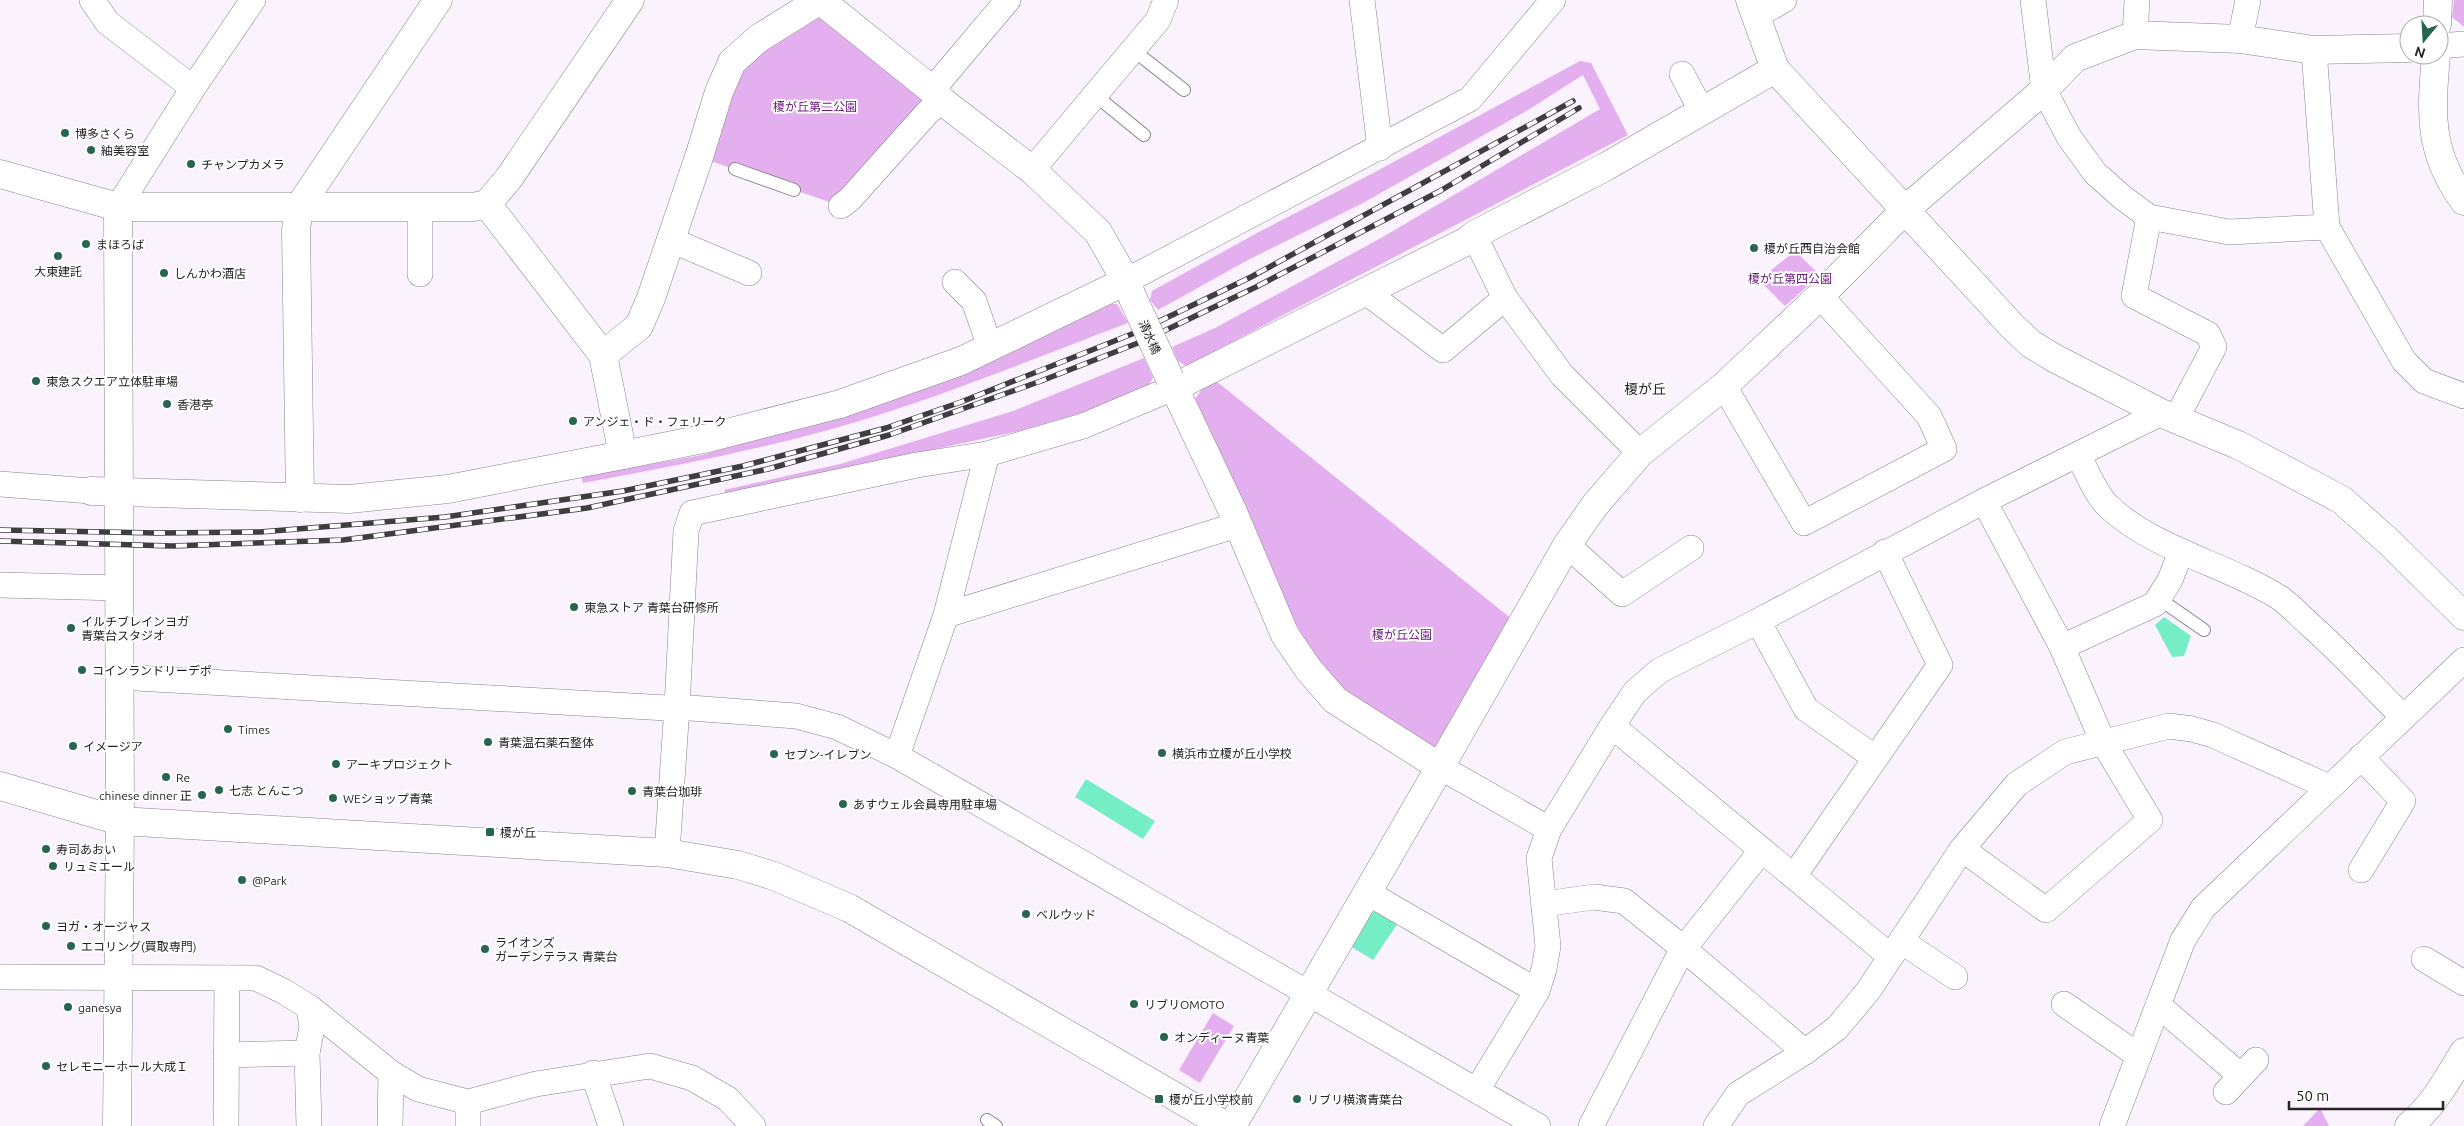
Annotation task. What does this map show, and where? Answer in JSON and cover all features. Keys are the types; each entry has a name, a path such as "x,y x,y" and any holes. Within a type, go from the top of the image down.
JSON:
{"street":[{"path":"92,0 108,23 193,88"},
{"path":"117,1126 120,821 118,677 118,208 193,88 253,0"},
{"path":"300,498 296,230 299,207 438,0"},
{"path":"0,174 118,208 473,208 487,204 509,178 630,0"},
{"path":"603,355 639,326 672,240 718,92 732,62 759,38 820,0"},
{"name":"清水橋","path":"820,0 1032,170 1098,232 1128,287 1254,559 1285,635 1309,670 1335,700 1440,767"},
{"path":"841,206 850,199 928,112 937,95 1008,0"},
{"path":"1032,170 1158,20 1166,0"},
{"path":"1362,0 1380,148"},
{"path":"0,484 91,491 300,498 349,498 448,489 708,438 840,404 960,362 1128,287 1470,99 1553,0"},
{"path":"1784,0 1753,8 1775,69 2012,326 2031,344 2054,358 2168,416 2238,445 2300,476 2342,500 2389,542 2464,616"},
{"path":"2033,0 2044,90 2069,136 2095,173 2149,217 2229,232 2327,227"},
{"path":"2135,35 2137,0"},
{"path":"2240,39 2248,0"},
{"path":"2437,15 2438,0"},
{"path":"1232,1126 1567,545 1595,505 1640,452 1724,386 1820,296 1906,209 2044,90 2075,58 2135,35 2240,39 2314,50 2399,48"},
{"path":"2449,45 2464,44"},
{"path":"2314,50 2327,227 2404,361 2424,381 2464,396"},
{"path":"2436,65 2433,119 2435,144 2442,166 2464,201"},
{"path":"667,853 686,531 692,514 917,466 988,454 1083,426 1366,292 1470,240 1474,235 1607,166 1775,69"},
{"path":"1682,74 1701,110"},
{"path":"487,204 603,355 623,455"},
{"path":"420,208 420,274"},
{"path":"1477,1090 1537,991 1548,946 1539,858 1550,829 1612,726 1635,692 1659,670 1758,621 1885,552 2078,455 2168,416 2214,347 2208,334 2134,296 2149,217"},
{"path":"1474,235 1505,298 1562,375 1640,452"},
{"path":"672,240 749,273"},
{"path":"955,282 974,301 990,347"},
{"path":"1366,292 1443,350 1505,298"},
{"path":"1724,386 1804,523 1944,450 1930,416 1820,296"},
{"path":"897,756 946,615 988,454"},
{"path":"2078,455 2108,506 2135,526 2181,552 2225,568 2281,599 2325,638 2403,717"},
{"path":"1962,849 2046,910 2150,820 2103,742 2062,647 1984,501"},
{"path":"946,615 1237,525"},
{"path":"1567,545 1622,594 1691,548"},
{"path":"1794,876 1874,757 1940,665 1885,552"},
{"path":"2062,647 2155,604 2170,580 2181,552"},
{"path":"0,585 119,588"},
{"path":"1758,621 1806,709 1874,757"},
{"path":"2112,1126 2182,940 2203,908 2328,787 2464,660"},
{"path":"118,677 667,708 677,706 796,716 837,727 897,756 1538,1126"},
{"path":"1612,726 1794,876 1896,948 1955,977"},
{"path":"1726,1123 1738,1094 1805,1052 1837,1028 1868,991 1962,849 2017,784 2065,752 2169,726 2192,729 2213,735 2328,787"},
{"path":"2361,756 2403,801 2361,870"},
{"path":"1440,767 1550,829"},
{"path":"0,786 120,821 667,853 738,865 774,876 849,908 1226,1126"},
{"path":"1591,1126 1684,949 1762,850"},
{"path":"1368,893 1537,991"},
{"path":"1544,904 1594,897 1624,901 1684,949 1805,1052"},
{"path":"2424,959 2464,983"},
{"path":"0,977 256,978 283,991 309,1007 391,1073 468,1114 536,1084 650,1066 692,1078 728,1099 753,1126"},
{"path":"226,1126 227,978"},
{"path":"2064,1004 2139,1056"},
{"path":"2158,1005 2241,1076"},
{"path":"309,1007 312,1027 307,1053 309,1126"},
{"path":"2409,1126 2424,1114 2436,1098 2464,1052"},
{"path":"226,1055 307,1053"},
{"path":"390,1126 391,1073"},
{"path":"593,1074 611,1126"}],"lane":[{"path":"1133,50 1184,90"},
{"path":"1094,95 1144,135"},
{"path":"735,169 794,190"},
{"path":"2158,598 2204,630"}],"green space":[{"name":"榎が丘第二公園","path":"820,0 932,90 841,206 705,159 719,92"},
{"path":"2454,0 2464,0 2464,27 2452,17"},
{"path":"1580,61 1591,63 1628,135 1186,366 1178,361 1172,347 1215,328 1381,238 1600,109 1583,75 1528,110 1361,204 1248,260 1158,310 1150,300 1152,291"},
{"name":"榎が丘第四公園","path":"1795,251 1820,275 1785,306 1759,280"},
{"path":"1107,304 1117,304 1128,323 988,377 882,414 748,450 583,483 581,477 702,455 832,418"},
{"path":"1144,358 1153,378 1144,392 1088,411 1019,431 726,494 724,490 840,464 1013,411"},
{"name":"榎が丘公園","path":"1216,381 1513,620 1436,751 1361,707 1319,667 1295,622 1264,552 1191,405 1202,389"},
{"path":"1213,1013 1234,1026 1200,1083 1179,1070"},
{"path":"2320,1108 2329,1126 2303,1126"}],"shaded area":[{"path":"2164,617 2191,636 2184,656 2172,657 2155,625"},
{"path":"1086,779 1155,821 1143,839 1075,797"},
{"path":"1378,910 1398,923 1373,960 1350,946 1369,914"}],"railway":[{"path":"0,530 157,533 260,532 445,517 623,491 743,466 886,428 961,402 1137,332 1251,277 1573,101"},
{"path":"0,541 172,546 343,540 587,508 768,469 889,435 1041,381 1143,341 1256,287 1440,191 1579,108"}],"place":[{"name":"博多さくら","path":"65,133"},
{"name":"紬美容室","path":"91,150"},
{"name":"チャンプカメラ","path":"191,164"},
{"name":"まほろば","path":"86,244"},
{"name":"榎が丘西自治会館","path":"1754,248"},
{"name":"大東建託","path":"58,256"},
{"name":"しんかわ酒店","path":"164,273"},
{"name":"東急スクエア立体駐車場","path":"36,381"},
{"name":"香港亭","path":"167,404"},
{"name":"アンジェ・ド・フェリーク","path":"573,421"},
{"name":"東急ストア 青葉台研修所","path":"574,607"},
{"name":"イルチブレインヨガ 青葉台スタジオ","path":"71,628"},
{"name":"コインランドリーデポ","path":"82,670"},
{"name":"Times","path":"228,729"},
{"name":"青葉温石薬石整体","path":"488,742"},
{"name":"イメージア","path":"73,746"},
{"name":"横浜市立榎が丘小学校","path":"1162,753"},
{"name":"セブン-イレブン","path":"774,754"},
{"name":"アーキプロジェクト","path":"336,764"},
{"name":"Re","path":"166,777"},
{"name":"七志 とんこつ","path":"219,790"},
{"name":"青葉台珈琲","path":"632,791"},
{"name":"chinese dinner 正","path":"202,795"},
{"name":"WEショップ青葉","path":"333,798"},
{"name":"あすウェル会員専用駐車場","path":"843,804"},
{"name":"榎が丘","path":"490,832"},
{"name":"寿司あおい","path":"46,849"},
{"name":"リュミエール","path":"53,866"},
{"name":"@Park","path":"242,880"},
{"name":"ベルウッド","path":"1026,914"},
{"name":"ヨガ・オージャス","path":"46,926"},
{"name":"エコリング(買取専門)","path":"71,946"},
{"name":"ライオンズ ガーデンテラス 青葉台","path":"485,949"},
{"name":"リブリOMOTO","path":"1134,1004"},
{"name":"ganesya","path":"68,1007"},
{"name":"オンディーヌ青葉","path":"1164,1037"},
{"name":"セレモニーホール大成Ｉ","path":"46,1066"},
{"name":"榎が丘小学校前","path":"1159,1099"},
{"name":"リブリ横濱青葉台","path":"1297,1099"}],"district":[{"name":"榎が丘","path":"1645,389"}]}
